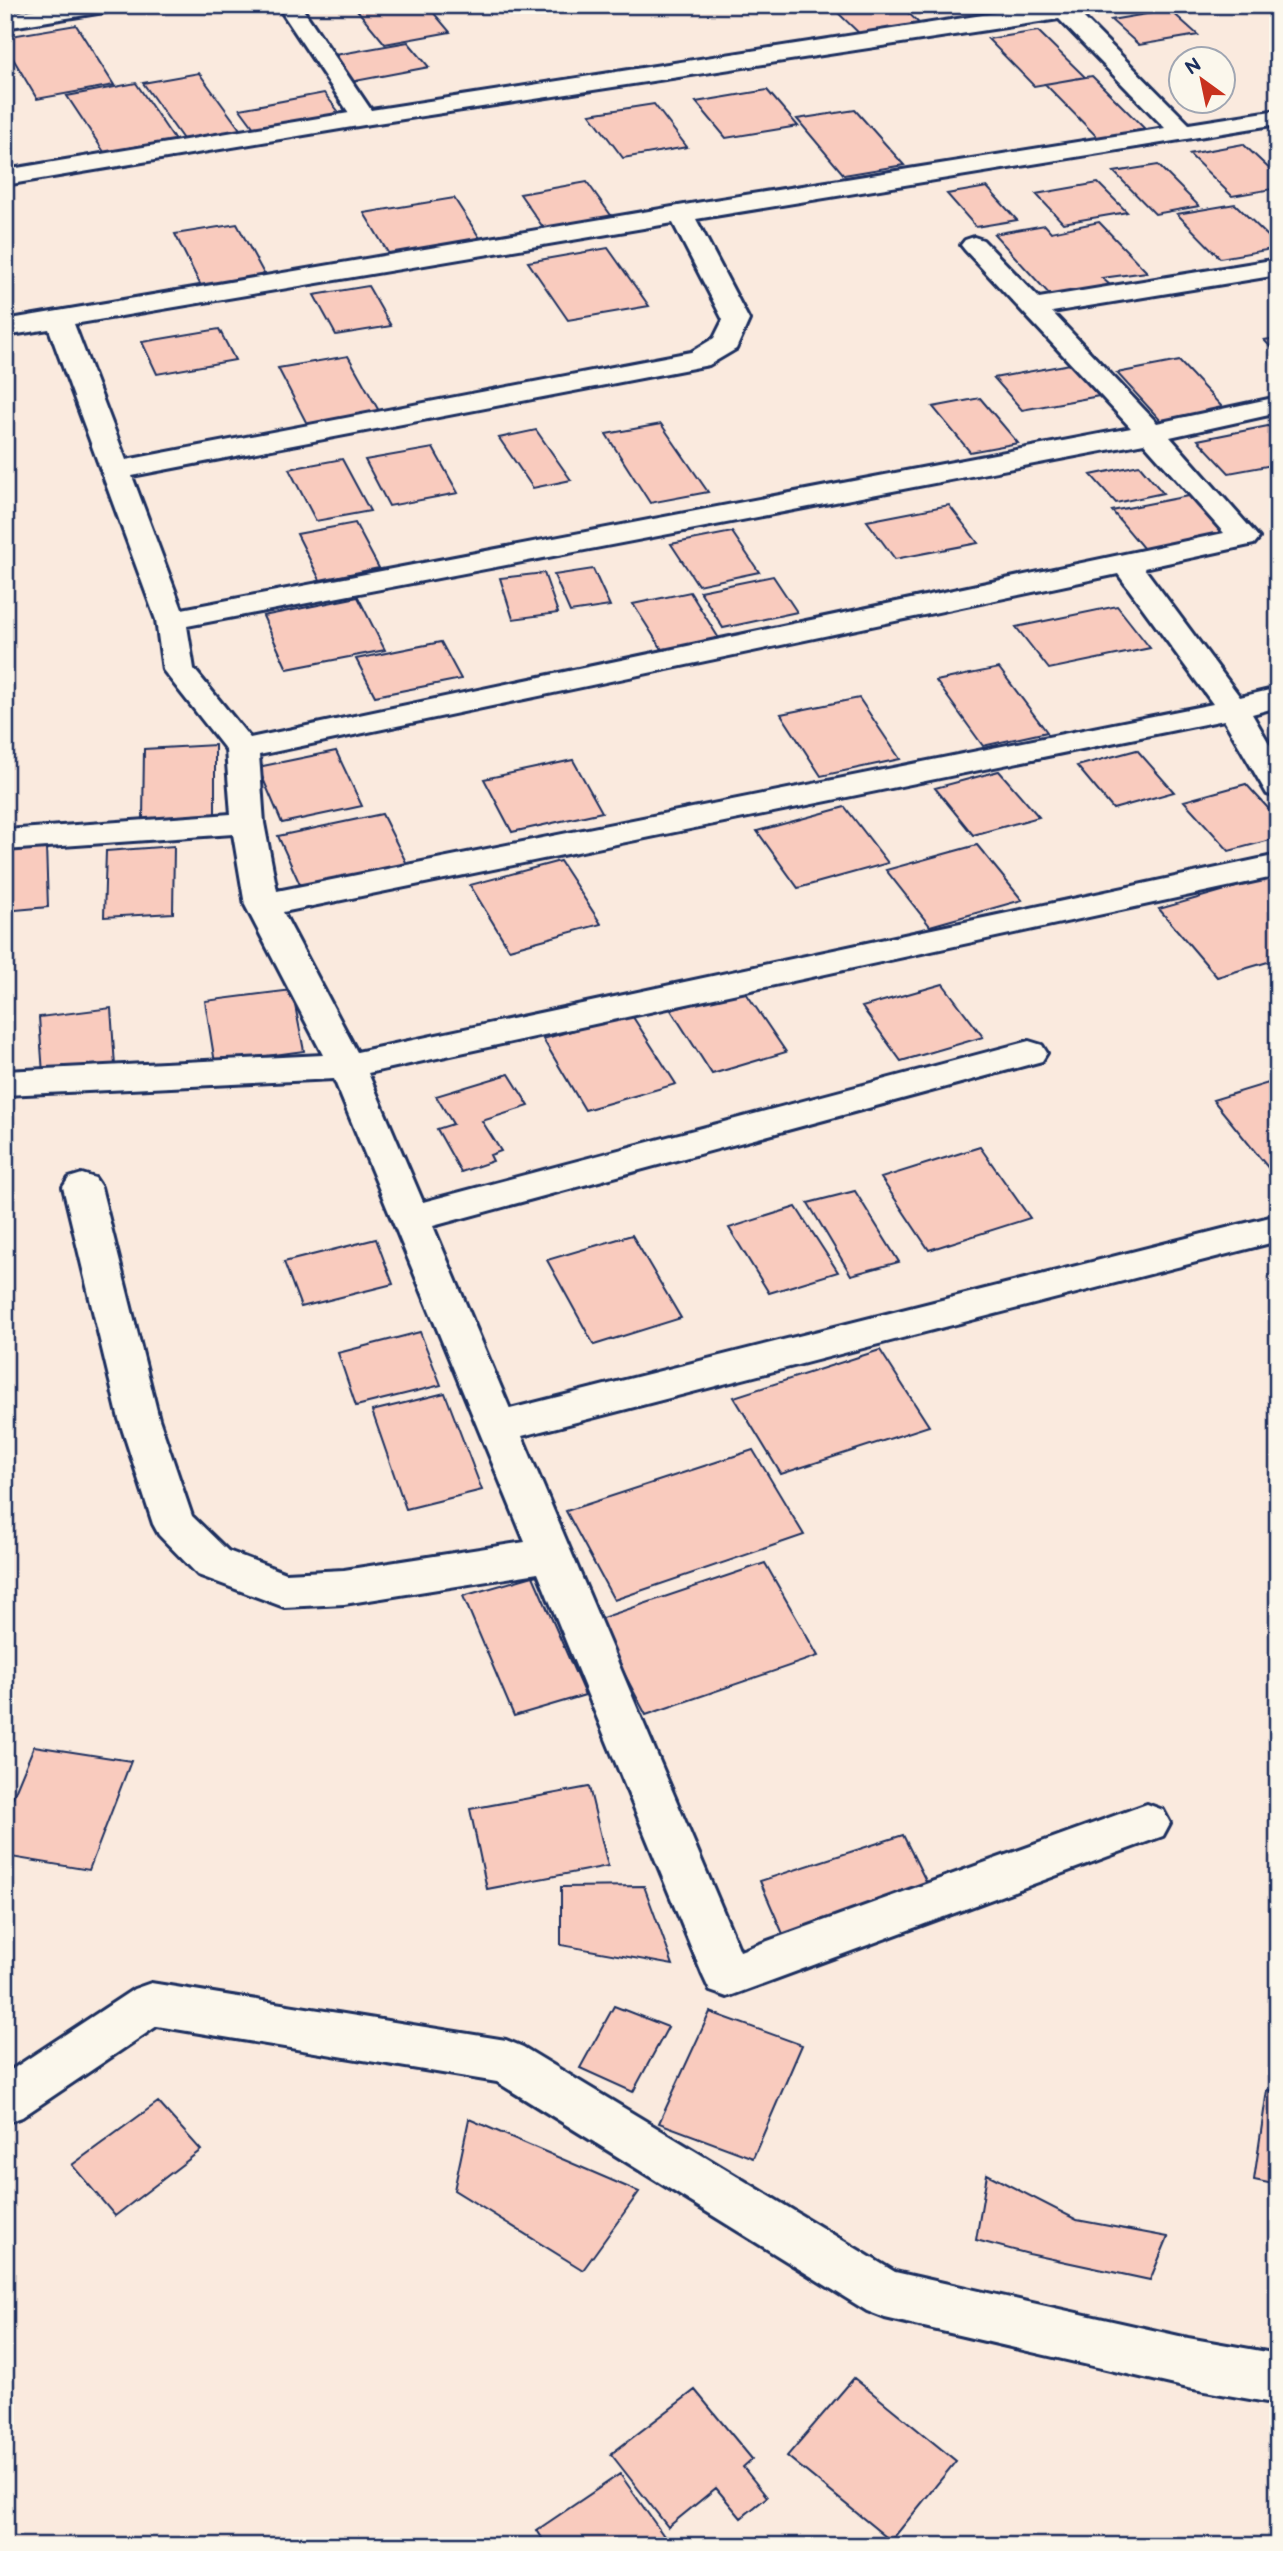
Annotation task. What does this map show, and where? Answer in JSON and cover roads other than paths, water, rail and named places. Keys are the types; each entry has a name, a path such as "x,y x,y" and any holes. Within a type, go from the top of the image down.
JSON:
{"street":[{"path":"5,21 104,5"},
{"path":"288,5 365,118"},
{"path":"5,178 1061,8 1104,5"},
{"path":"1061,8 1184,132"},
{"path":"5,328 1278,117"},
{"path":"117,470 699,359 726,343 736,320 681,214"},
{"path":"242,749 1244,538 1151,433 974,245"},
{"path":"1034,307 1278,267"},
{"path":"59,319 171,620 179,670 242,749 248,823 262,905 347,1066 727,1976 1147,1823"},
{"path":"171,620 1151,433 1278,405"},
{"path":"1125,563 1233,709 1278,787"},
{"path":"262,905 1278,698"},
{"path":"5,840 248,823"},
{"path":"5,1083 347,1066 1278,865"},
{"path":"412,1218 1029,1053"},
{"path":"82,1187 139,1419 174,1524 214,1563 285,1590 344,1587 552,1554"},
{"path":"499,1427 1278,1228"},
{"path":"5,2101 151,2004 506,2062 885,2294 1188,2363 1278,2379"}]}
